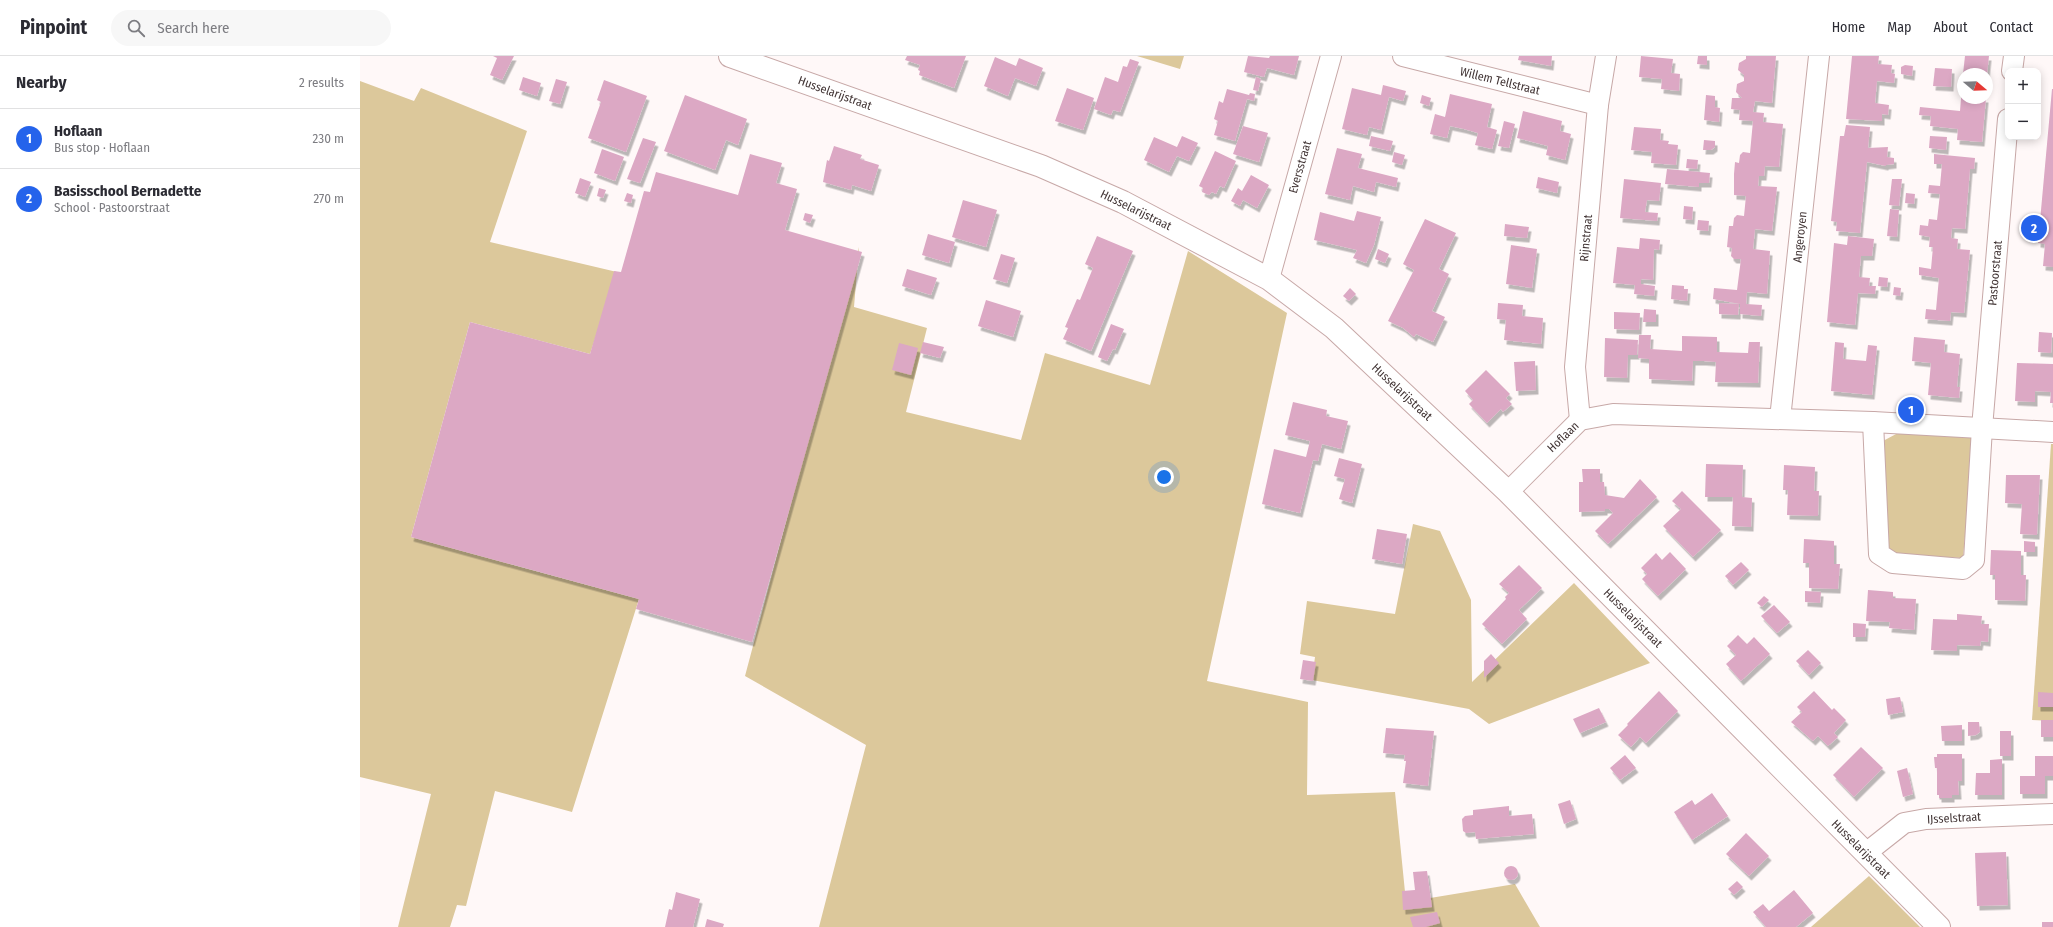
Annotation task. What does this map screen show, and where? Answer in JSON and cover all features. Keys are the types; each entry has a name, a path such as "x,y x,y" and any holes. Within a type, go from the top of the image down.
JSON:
{"street":[{"name":"Husselarijstraat","path":"730,56 1041,166 1123,202 1268,279 1334,328 1508,492 1939,927"},
{"name":"Eversstraat","path":"1268,279 1331,56"},
{"name":"Willem Tellstraat","path":"1403,56 1598,105"},
{"name":"Rijnstraat","path":"1580,420 1575,367 1598,105 1606,56"},
{"name":"Angeroyen","path":"1780,418 1819,56"},
{"path":"2012,68 2014,56"},
{"name":"Pastoorstraat","path":"1982,428 2006,140"},
{"name":"Hoflaan","path":"1508,492 1580,420 1613,414 1780,418 2053,432"},
{"path":"1873,422 1880,554 1892,562 1963,569 1974,560 1982,428"},
{"name":"IJsselstraat","path":"1866,853 1904,823 1926,819 2053,814"}],"shaded area":[{"path":"1137,56 1184,56 1180,69"},
{"path":"360,81 414,101 421,88 527,131 490,242 617,272 590,354 470,322 411,537 639,599 572,812 495,791 466,906 457,905 450,927 398,927 431,794 360,777"},
{"path":"859,247 854,307 927,328 906,412 1021,440 1045,353 1150,385 1188,251 1287,313 1207,681 1308,702 1307,795 1395,792 1406,902 1515,884 1540,927 819,927 866,745 745,676"},
{"path":"1898,433 1974,438 1963,558 1879,554 1889,549 1883,441"},
{"path":"2051,444 2053,444 2053,721 2032,720"},
{"path":"1413,524 1440,531 1471,600 1472,682 1574,583 1650,663 1489,724 1469,709 1312,680 1315,657 1300,654 1307,601 1395,614"},
{"path":"1869,876 1920,927 1811,927"}],"building":[{"path":"493,56 514,56 502,80 490,75 497,58"},
{"path":"907,56 966,56 954,88 919,75 920,71 918,70 920,65 905,60"},
{"path":"1248,56 1269,58 1270,56 1299,56 1294,75 1267,68 1264,77 1244,72"},
{"path":"1519,56 1552,56 1551,66 1518,60"},
{"path":"1641,56 1673,59 1671,73 1680,74 1679,91 1661,89 1662,79 1639,77"},
{"path":"1698,56 1707,56 1707,65 1697,64"},
{"path":"1746,56 1776,56 1772,103 1755,101 1753,112 1764,113 1763,122 1783,124 1779,167 1765,166 1764,176 1759,176 1758,186 1777,187 1772,231 1755,229 1753,249 1770,251 1767,294 1747,292 1746,304 1762,305 1761,316 1740,314 1740,304 1713,299 1714,288 1737,290 1741,259 1734,259 1731,256 1732,248 1727,247 1729,226 1733,226 1734,218 1737,215 1744,216 1746,196 1734,195 1735,162 1739,163 1740,155 1743,152 1750,153 1753,121 1739,120 1740,110 1731,109 1732,98 1742,98 1736,92 1737,84 1744,81 1744,75 1738,70 1739,63 1746,59"},
{"path":"1852,56 1879,56 1878,64 1892,65 1891,73 1895,74 1894,83 1877,81 1875,103 1889,105 1888,115 1882,114 1882,121 1846,119"},
{"path":"1965,56 1989,56 1988,68 1964,68"},
{"path":"995,57 1016,66 1019,58 1043,68 1036,86 1015,78 1008,96 984,86"},
{"path":"1130,59 1139,62 1120,112 1113,110 1111,115 1094,109 1105,77 1118,82 1123,66 1127,67"},
{"path":"1905,65 1913,66 1912,76 1901,74 1901,67"},
{"path":"1935,68 1952,69 1951,87 1933,86"},
{"path":"523,77 541,83 537,96 519,90"},
{"path":"1256,77 1261,79 1258,91 1253,90"},
{"path":"556,79 567,82 560,104 549,101"},
{"path":"604,80 647,96 626,152 588,138 601,102 597,100"},
{"path":"1383,85 1406,91 1403,101 1389,97 1381,130 1369,127 1367,135 1342,129 1352,88 1381,95"},
{"path":"1067,88 1094,98 1083,130 1055,121"},
{"path":"1227,89 1249,95 1250,93 1255,94 1254,101 1247,99 1235,141 1214,135 1218,121 1214,119 1219,101 1223,103"},
{"path":"2052,89 2053,267 2043,266 2045,244 2038,243"},
{"path":"1450,94 1492,104 1487,127 1497,130 1492,149 1475,145 1478,133 1464,129 1450,126 1447,138 1430,134 1435,114 1445,117"},
{"path":"685,95 747,119 738,145 726,140 715,170 664,151"},
{"path":"1422,95 1431,98 1429,106 1420,103"},
{"path":"1706,95 1715,96 1715,107 1720,108 1719,122 1704,120"},
{"path":"1961,104 1985,104 1982,142 1957,140 1958,129 1930,126 1931,116 1919,115 1920,107 1960,111"},
{"path":"1523,111 1562,121 1560,131 1571,134 1565,160 1546,155 1548,146 1517,138"},
{"path":"1504,121 1515,124 1509,148 1498,146"},
{"path":"1846,125 1870,127 1868,148 1888,147 1887,157 1894,158 1894,164 1886,166 1867,162 1860,233 1836,231 1837,222 1831,221 1840,136 1844,136"},
{"path":"1243,126 1268,133 1259,162 1233,154"},
{"path":"1634,127 1661,129 1660,140 1669,141 1668,144 1678,145 1676,165 1651,163 1652,152 1631,150"},
{"path":"1182,136 1198,143 1189,161 1177,156 1169,172 1144,160 1154,137 1177,147"},
{"path":"1371,136 1393,141 1390,151 1369,146"},
{"path":"1930,136 1947,137 1946,150 1929,148"},
{"path":"643,138 656,142 640,183 627,179"},
{"path":"1704,140 1715,141 1715,147 1711,150 1703,150"},
{"path":"834,146 862,155 860,159 879,165 871,191 852,185 851,190 823,182 827,160 829,161"},
{"path":"1337,148 1362,154 1358,168 1398,178 1396,187 1376,182 1374,192 1353,186 1350,200 1325,194"},
{"path":"602,149 624,157 615,181 594,173"},
{"path":"1215,151 1236,161 1224,188 1220,186 1216,194 1212,192 1209,195 1202,192 1203,188 1199,186"},
{"path":"1394,152 1405,155 1402,165 1392,162"},
{"path":"750,154 782,163 776,183 797,189 785,230 862,252 752,642 636,609 639,599 411,537 470,322 590,354 614,271 621,272 644,191 650,192 656,172 738,195"},
{"path":"1934,154 1975,158 1974,169 1970,169 1965,229 1952,228 1951,238 1958,239 1957,249 1970,250 1964,313 1951,312 1950,321 1925,319 1926,309 1936,310 1939,278 1919,275 1919,267 1931,269 1933,247 1929,247 1930,237 1919,235 1920,225 1928,226 1929,219 1937,220 1940,194 1928,193 1929,185 1940,186 1942,164 1934,164"},
{"path":"1687,159 1698,160 1697,169 1686,168"},
{"path":"1667,169 1710,173 1709,183 1699,183 1699,187 1665,184"},
{"path":"1251,175 1269,185 1257,208 1243,200 1240,206 1231,201 1238,188 1242,191"},
{"path":"1538,177 1559,182 1557,193 1536,188"},
{"path":"580,178 591,182 585,197 575,193"},
{"path":"1624,179 1661,183 1659,201 1647,200 1645,212 1658,213 1657,221 1620,218"},
{"path":"1892,179 1902,179 1899,206 1889,205"},
{"path":"599,188 606,190 603,198 597,196"},
{"path":"627,193 633,195 631,203 624,201"},
{"path":"1906,193 1915,194 1914,204 1905,203"},
{"path":"963,200 997,210 986,247 952,237"},
{"path":"1684,206 1693,207 1692,220 1683,219"},
{"path":"1890,209 1899,210 1897,237 1887,236"},
{"path":"1357,211 1381,217 1374,245 1366,263 1353,258 1357,250 1314,240 1320,212 1354,221"},
{"path":"805,213 813,215 810,223 803,220"},
{"path":"1425,219 1456,233 1439,269 1449,274 1432,311 1445,317 1433,342 1416,334 1414,337 1403,328 1388,321 1414,270 1403,264"},
{"path":"1698,220 1709,221 1708,231 1697,230"},
{"path":"1505,224 1529,227 1527,238 1504,236"},
{"path":"928,234 955,242 949,263 922,255"},
{"path":"1097,236 1133,251 1091,351 1063,339 1068,328 1065,327 1077,299 1080,300 1093,268 1085,264"},
{"path":"1848,236 1874,239 1872,256 1861,256 1859,277 1870,278 1869,286 1876,286 1875,294 1858,293 1855,325 1827,322 1834,243 1847,245"},
{"path":"1640,238 1660,240 1659,250 1654,249 1653,280 1641,279 1641,284 1655,286 1654,296 1634,294 1635,285 1613,283 1617,247 1639,249"},
{"path":"1511,245 1537,249 1532,288 1506,284"},
{"path":"1378,249 1389,254 1385,263 1375,259"},
{"path":"1001,254 1015,258 1007,283 993,279"},
{"path":"907,269 937,278 931,295 902,286"},
{"path":"1879,277 1888,278 1887,287 1878,286"},
{"path":"1672,285 1684,286 1684,289 1688,289 1687,301 1671,299"},
{"path":"1894,287 1901,288 1900,296 1893,295"},
{"path":"1350,288 1356,294 1349,301 1343,296"},
{"path":"986,300 1021,311 1013,337 978,326"},
{"path":"1498,303 1523,305 1522,316 1543,318 1541,344 1504,340 1506,320 1497,319"},
{"path":"1719,303 1739,304 1738,315 1719,314"},
{"path":"1644,309 1656,310 1656,322 1643,322"},
{"path":"1614,312 1640,313 1639,330 1614,329"},
{"path":"1111,324 1124,329 1115,350 1113,349 1107,361 1098,357"},
{"path":"2039,332 2052,333 2051,353 2038,352"},
{"path":"1639,335 1651,335 1650,349 1682,351 1682,336 1717,337 1717,352 1748,353 1749,342 1760,342 1758,383 1715,382 1716,362 1704,361 1693,361 1692,381 1649,379 1649,359 1638,358"},
{"path":"1914,337 1945,340 1944,352 1960,354 1957,387 1960,387 1959,398 1928,395 1931,363 1912,361"},
{"path":"1605,338 1638,340 1637,355 1628,355 1627,378 1604,377"},
{"path":"923,342 944,347 940,358 920,353"},
{"path":"1835,342 1844,343 1843,359 1866,361 1868,345 1877,346 1872,395 1831,391"},
{"path":"899,343 918,348 911,375 892,370"},
{"path":"1535,361 1536,390 1516,391 1514,362"},
{"path":"2017,363 2053,364 2053,403 2050,403 2051,392 2035,391 2035,402 2015,401"},
{"path":"1486,370 1510,394 1506,398 1512,404 1503,412 1501,409 1487,423 1469,404 1473,400 1465,391"},
{"path":"1293,402 1327,410 1326,416 1348,421 1341,449 1322,444 1318,461 1313,460 1300,513 1262,504 1274,449 1306,457 1310,441 1285,435"},
{"path":"1339,458 1362,464 1352,503 1339,499 1345,479 1334,476"},
{"path":"1706,464 1743,465 1742,497 1752,498 1751,527 1732,526 1733,497 1705,497"},
{"path":"1784,465 1815,467 1814,491 1819,491 1818,516 1787,515 1788,490 1783,490"},
{"path":"1582,469 1600,469 1600,482 1604,482 1605,495 1624,498 1640,479 1657,497 1608,544 1595,531 1613,513 1609,509 1605,509 1605,511 1579,512 1579,482 1583,482"},
{"path":"2006,475 2040,475 2037,535 2020,534 2022,504 2005,503"},
{"path":"1682,491 1721,530 1693,557 1663,526 1681,509 1672,501"},
{"path":"1377,529 1407,534 1402,564 1372,559"},
{"path":"1804,539 1834,541 1834,564 1840,564 1838,589 1809,588 1809,563 1803,563"},
{"path":"2024,541 2035,542 2035,552 2024,552"},
{"path":"1991,550 2021,551 2021,575 2026,575 2025,601 1995,600 1995,575 1990,575"},
{"path":"1670,552 1686,569 1658,596 1642,579 1647,574 1641,568 1656,553 1662,560"},
{"path":"1741,562 1749,570 1733,585 1725,576"},
{"path":"1519,565 1542,588 1519,610 1527,619 1502,644 1482,624 1506,599 1505,597 1509,593 1499,584"},
{"path":"1868,590 1893,592 1893,598 1916,599 1914,630 1889,628 1890,622 1866,621"},
{"path":"1805,591 1821,592 1820,603 1805,602"},
{"path":"1764,596 1769,600 1762,607 1757,603"},
{"path":"1774,605 1790,622 1777,633 1761,616"},
{"path":"1957,614 1982,616 1981,624 1989,624 1988,642 1981,641 1980,646 1957,645 1957,651 1931,650 1933,619 1957,620"},
{"path":"1853,623 1866,624 1865,637 1853,637"},
{"path":"1738,635 1747,644 1754,637 1770,654 1741,681 1726,664 1736,655 1727,646"},
{"path":"1808,650 1821,663 1809,675 1796,661"},
{"path":"1491,654 1499,663 1484,678 1484,661"},
{"path":"1303,660 1316,662 1313,681 1300,679"},
{"path":"1659,691 1678,711 1646,743 1640,737 1631,747 1618,735"},
{"path":"1814,691 1832,710 1834,708 1846,720 1834,733 1838,737 1828,746 1818,736 1813,741 1791,722 1802,712 1797,707"},
{"path":"2038,692 2053,693 2053,707 2038,707"},
{"path":"1900,697 1903,712 1888,715 1886,699"},
{"path":"1599,708 1606,722 1580,733 1573,719"},
{"path":"2041,720 2053,720 2053,737 2041,737"},
{"path":"1968,722 1979,722 1980,732 1976,735 1968,736"},
{"path":"1962,725 1962,741 1942,741 1941,726"},
{"path":"1386,728 1434,731 1428,786 1403,783 1406,761 1404,761 1405,755 1383,753"},
{"path":"2000,731 2011,731 2011,756 2000,756"},
{"path":"1861,747 1883,768 1854,797 1833,775"},
{"path":"1937,754 1962,754 1962,781 1958,781 1959,795 1952,795 1952,798 1939,798 1939,795 1937,795 1937,768 1935,768 1934,757 1937,757"},
{"path":"1625,755 1636,768 1620,780 1610,768"},
{"path":"2035,756 2053,756 2053,776 2045,776 2045,794 2020,794 2020,776 2035,776"},
{"path":"2002,759 2002,795 1975,795 1976,773 1990,773 1990,760"},
{"path":"1907,768 1913,794 1903,797 1897,771"},
{"path":"1712,793 1728,816 1692,840 1674,812 1692,800 1695,805"},
{"path":"1570,800 1576,819 1564,824 1558,804"},
{"path":"1509,806 1509,816 1532,814 1534,834 1476,839 1475,832 1466,833 1463,831 1462,819 1465,816 1473,815 1473,810"},
{"path":"1746,833 1769,856 1749,876 1726,854"},
{"path":"2006,852 2008,905 1977,906 1975,853"},
{"path":"1508,866 1514,866 1518,870 1518,876 1514,880 1508,880 1504,876 1504,870"},
{"path":"1427,871 1432,907 1403,910 1402,891 1415,890 1413,872"},
{"path":"1737,881 1743,887 1734,895 1728,889"},
{"path":"1794,890 1813,913 1796,927 1766,927 1753,912 1763,904 1769,911"},
{"path":"676,892 700,899 693,927 665,927 669,909 672,910"},
{"path":"1437,912 1440,923 1426,927 1413,927 1410,917"},
{"path":"707,919 724,924 723,927 705,927"},
{"path":"2042,922 2053,922 2053,927 2042,927"}],"place":[{"name":"Basisschool Bernadette","path":"2034,228"},
{"name":"Hoflaan","path":"1911,410"}]}
